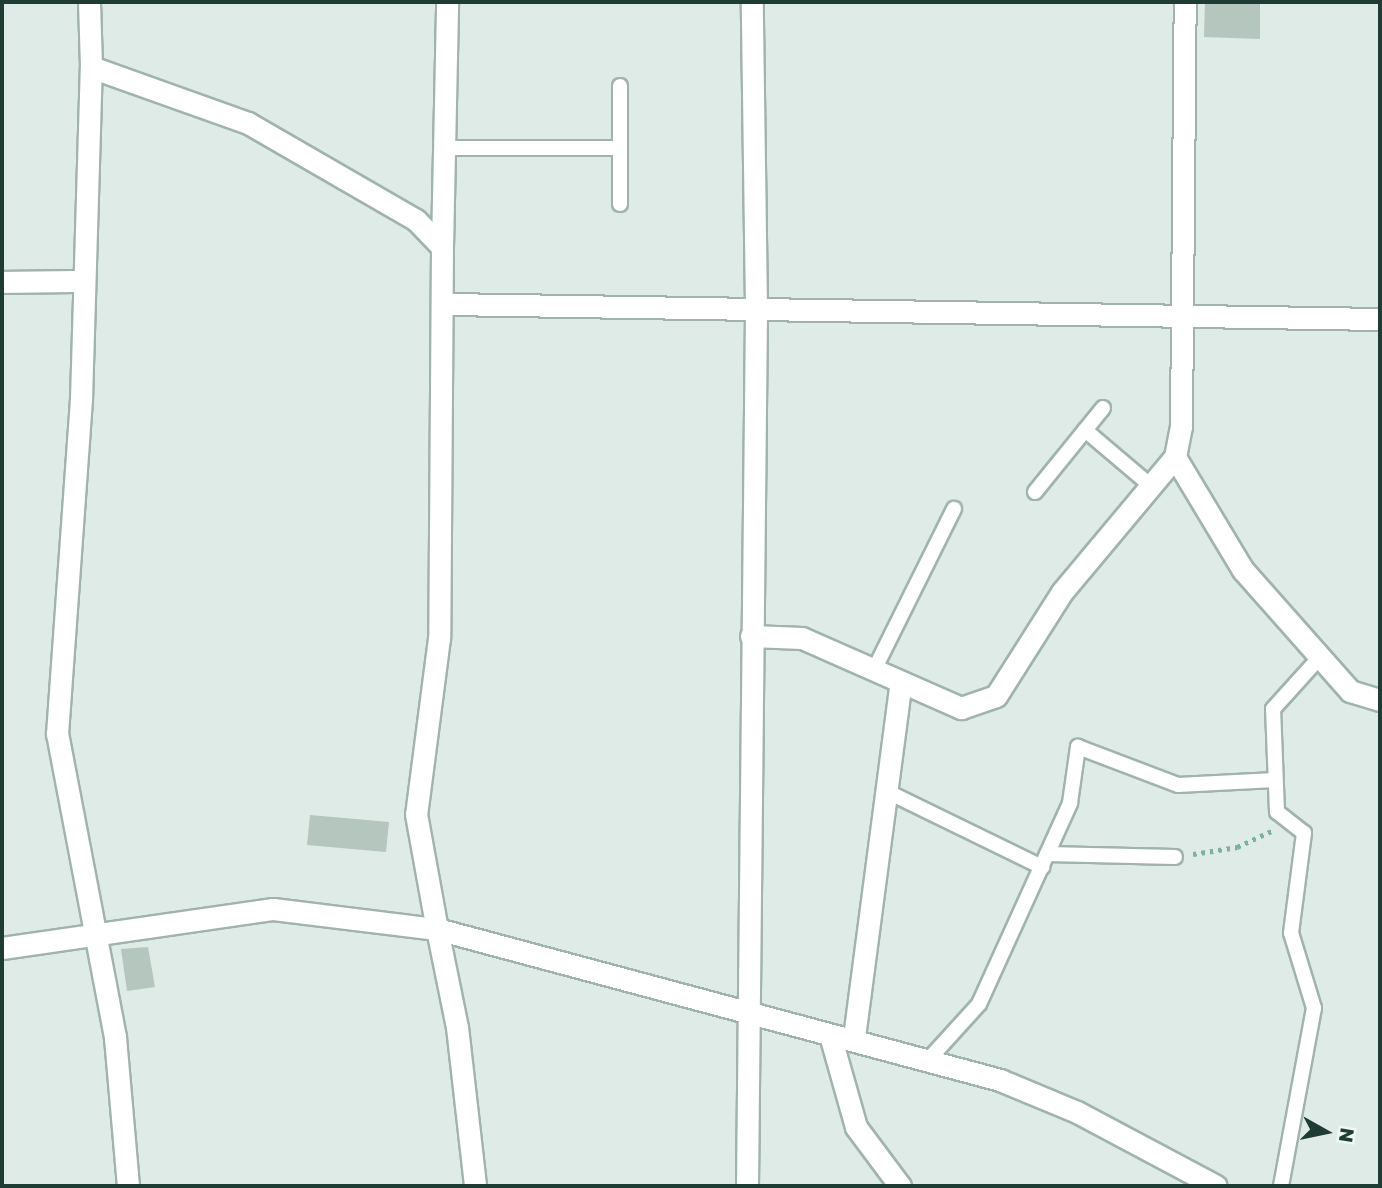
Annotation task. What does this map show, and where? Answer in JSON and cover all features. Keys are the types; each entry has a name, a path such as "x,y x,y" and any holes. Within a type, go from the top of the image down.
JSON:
{"street":[{"path":"89,2 91,67 84,281 57,734 114,1037 128,1186"},
{"path":"447,2 448,148 442,247 446,304 439,638 416,814 457,1027 475,1186"},
{"path":"747,1186 756,307 752,2"},
{"path":"1185,2 1182,315 1175,457 1243,570 1350,691 1380,700"},
{"path":"91,67 248,123 416,219 442,247"},
{"path":"2,282 84,281"},
{"path":"446,304 1380,319"},
{"path":"751,636 802,638 961,708 996,696 1062,592 1175,457"},
{"path":"854,1037 901,682"},
{"path":"2,948 273,909 437,929 747,1014 830,1035 854,1037 929,1059 1077,1112 1216,1186"},
{"path":"830,1035 856,1128 900,1186"}],"lane":[{"path":"620,86 620,204"},
{"path":"448,148 620,148"},
{"path":"1035,492 1103,408"},
{"path":"1085,430 1151,486"},
{"path":"874,670 954,509"},
{"path":"1281,1186 1314,1008 1291,933 1304,834 1277,812 1273,709 1320,657"},
{"path":"929,1059 979,1004 1070,803 1078,747 1178,785 1275,780"},
{"path":"886,791 1044,861 1175,857"}],"path":[{"path":"1175,857 1237,847 1276,828 1277,812"}],"building":[{"path":"1205,2 1260,2 1260,39 1204,37"},
{"path":"310,815 389,822 386,852 307,845"},
{"path":"148,947 155,987 127,991 121,949"}]}
